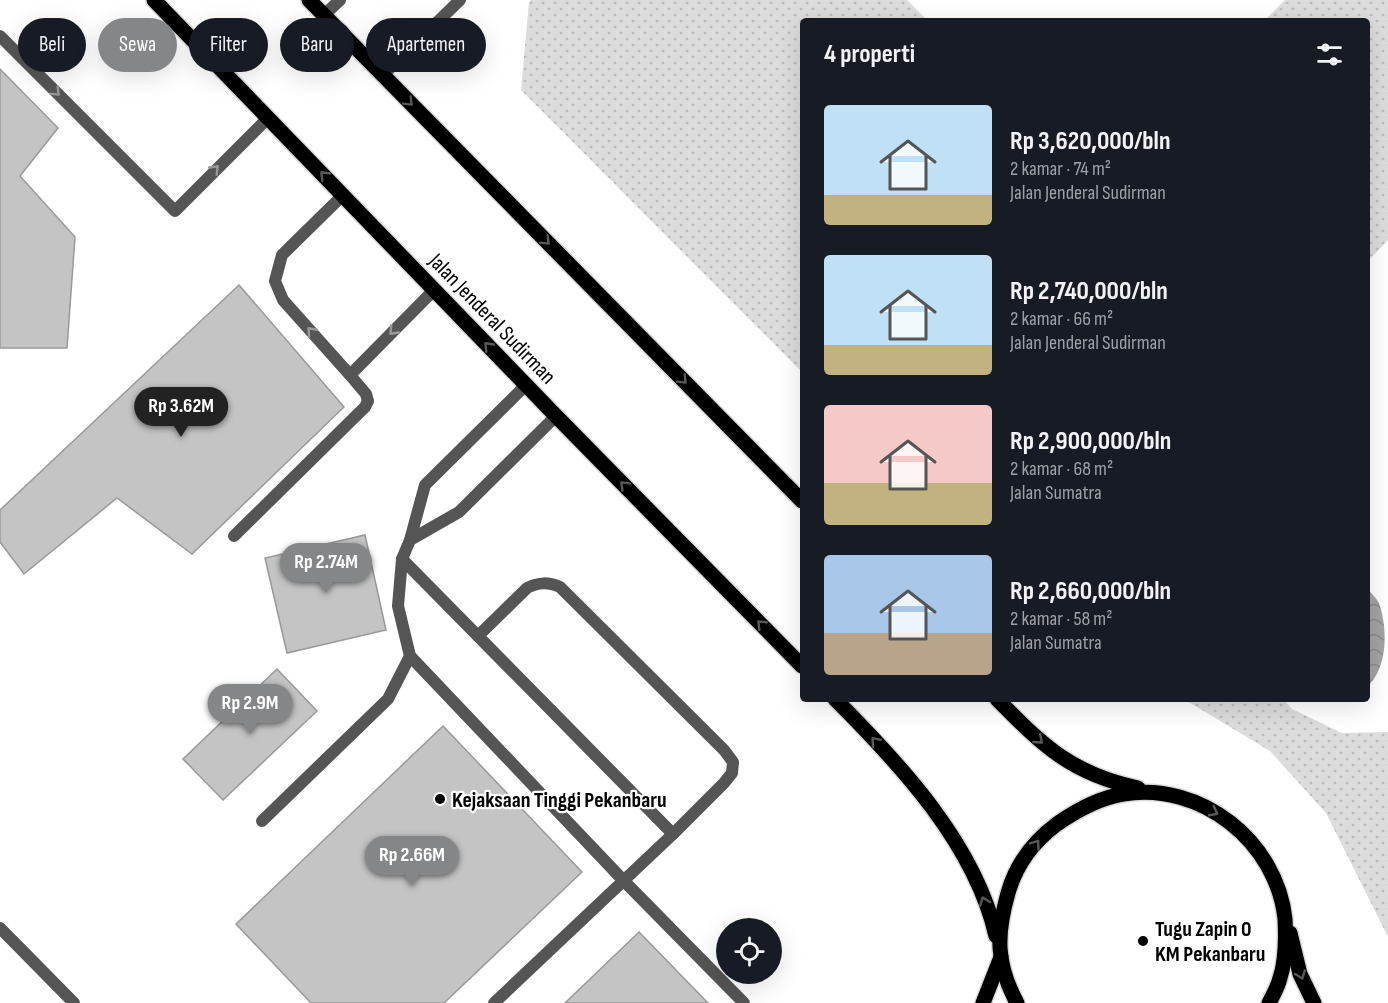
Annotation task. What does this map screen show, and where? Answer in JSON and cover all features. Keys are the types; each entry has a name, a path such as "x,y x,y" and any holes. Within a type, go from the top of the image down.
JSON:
{"main road":[{"name":"Jalan Jenderal Sudirman","path":"154,0 556,416 800,664"},
{"path":"309,0 800,499"},
{"path":"838,702 928,803 958,845 993,921 1006,982 1017,1003"},
{"path":"1000,702 1053,752 1081,770 1114,783 1193,801 1225,818 1251,841 1271,870 1283,904 1300,974 1314,1003"},
{"path":"982,1003 1000,957 1000,922 1013,876 1040,837 1078,809 1123,794 1159,793"},
{"path":"1269,1003 1281,977 1286,939 1283,904"}],"street":[{"path":"324,15 340,0"},
{"path":"383,75 460,0"},
{"path":"0,36 175,211 268,117"},
{"path":"234,536 365,407 368,401 366,394 283,300 275,281 282,255 343,195"},
{"path":"350,375 434,290"},
{"path":"526,385 425,485 410,540 402,559 398,606 410,656 623,880 744,1003"},
{"path":"410,540 459,512 556,416"},
{"path":"402,559 673,834"},
{"path":"478,636 527,588 550,583 560,587 724,750 733,762 732,773 724,783 494,1003"},
{"path":"262,821 388,699 410,656"},
{"path":"0,928 74,1003"}],"shaded area":[{"path":"531,0 907,0 925,18 800,18 800,370 521,90"},
{"path":"1285,0 1388,0 1388,240 1370,259 1370,18 1267,18"},
{"path":"1187,702 1286,702 1292,709 1342,733 1388,732 1388,937 1326,813 1270,751"}],"water":[{"path":"1370,592 1379,603 1385,636 1382,659 1370,684"}],"building":[{"path":"0,69 58,128 20,176 75,237 67,348 0,348"},
{"path":"239,285 344,407 192,554 117,498 24,574 0,542 0,510"},
{"path":"365,535 386,630 287,653 265,558"},
{"path":"277,669 317,711 223,800 183,759"},
{"name":"Kejaksaan Tinggi Pekanbaru","path":"443,726 582,872 444,1003 311,1003 236,924"},
{"path":"639,932 708,1003 565,1003"}],"place":[{"name":"Kejaksaan Tinggi Pekanbaru","path":"440,799"},
{"name":"Tugu Zapin 0 KM Pekanbaru","path":"1143,941"}]}
